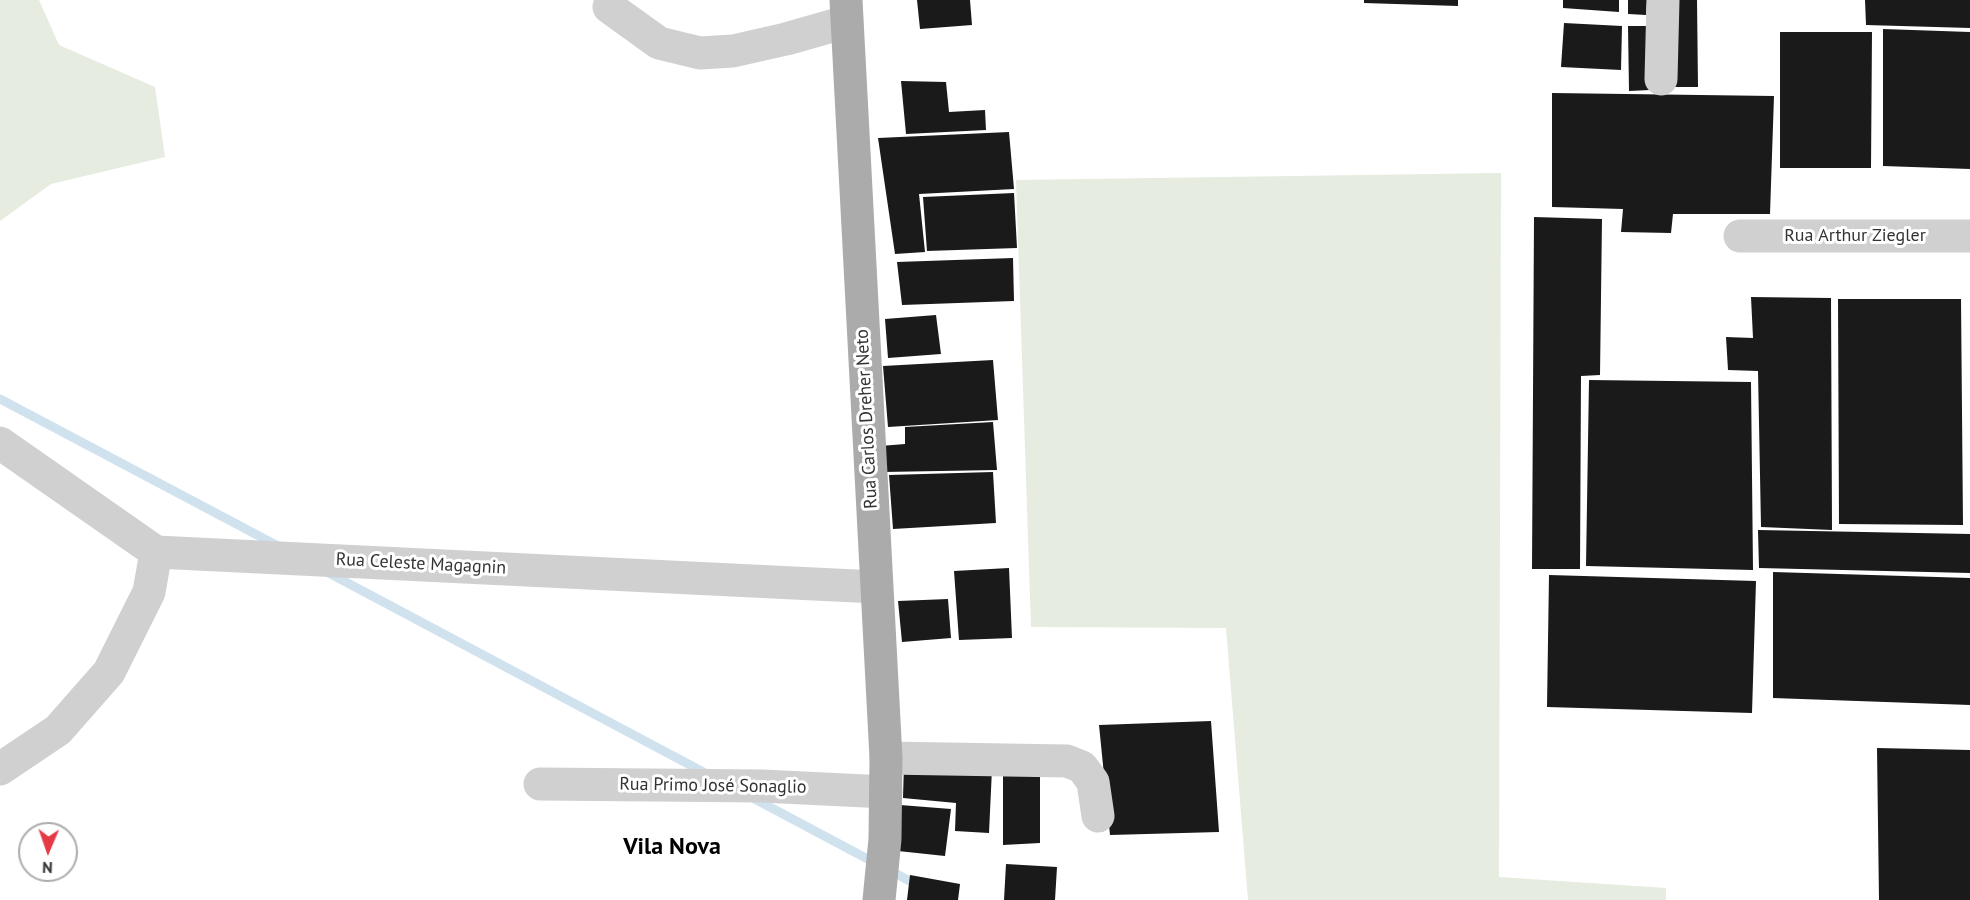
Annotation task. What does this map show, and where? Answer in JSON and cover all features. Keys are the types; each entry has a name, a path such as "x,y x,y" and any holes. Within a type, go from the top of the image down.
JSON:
{"main road":[{"name":"Rua Carlos Dreher Neto","path":"846,11 886,758 885,839 880,891"}],"street":[{"path":"1661,80 1663,0"},
{"path":"609,7 659,43 700,53 733,51 786,39 846,11"},
{"name":"Rua Arthur Ziegler","path":"1740,236 1970,236"},
{"path":"0,443 156,552 149,592 109,672 58,730 0,769"},
{"name":"Rua Celeste Magagnin","path":"156,552 876,586"},
{"path":"886,758 1067,761 1082,767 1093,782 1098,816"},
{"name":"Rua Primo José Sonaglio","path":"540,784 762,786 886,792"}],"shaded area":[{"path":"0,0 39,0 59,45 155,87 165,157 51,184 0,221"},
{"path":"1501,173 1499,877 1666,888 1666,900 1248,900 1226,628 1031,627 1016,180"}],"building":[{"path":"917,0 970,0 972,25 920,29"},
{"path":"1364,0 1458,0 1458,6 1364,3"},
{"path":"1563,0 1619,0 1619,12 1563,8"},
{"path":"1628,0 1647,0 1646,15 1628,14"},
{"path":"1674,0 1697,0 1698,87 1675,87"},
{"path":"1865,0 1970,0 1970,28 1866,25"},
{"path":"1564,23 1622,26 1621,70 1561,67"},
{"path":"1628,26 1648,26 1650,90 1629,91"},
{"path":"1883,29 1970,32 1970,169 1883,166"},
{"path":"1780,32 1872,32 1871,168 1780,168"},
{"path":"901,81 946,82 949,112 985,110 986,130 906,134"},
{"path":"1552,93 1774,96 1770,214 1673,214 1671,233 1621,232 1623,209 1552,207"},
{"path":"1009,132 1014,189 919,194 925,252 895,254 878,138"},
{"path":"1014,193 1017,248 927,251 923,197"},
{"path":"1534,217 1602,219 1600,375 1581,376 1580,569 1532,569"},
{"path":"1013,258 1014,301 902,305 897,262"},
{"path":"1751,297 1831,298 1832,530 1761,527 1758,371 1728,370 1726,337 1753,338"},
{"path":"1838,299 1961,299 1963,525 1839,524"},
{"path":"936,315 941,354 888,358 885,319"},
{"path":"993,360 998,420 888,427 883,366"},
{"path":"1589,380 1751,382 1753,570 1586,566"},
{"path":"993,422 997,470 883,472 880,446 905,444 905,427"},
{"path":"993,472 996,523 893,529 889,475"},
{"path":"1758,530 1970,534 1970,573 1759,568"},
{"path":"1009,568 1012,638 959,640 954,571"},
{"path":"1773,572 1970,578 1970,705 1773,698"},
{"path":"1549,575 1756,581 1752,713 1547,707"},
{"path":"948,599 951,638 902,642 898,601"},
{"path":"1211,721 1219,832 1110,835 1099,725"},
{"path":"1877,748 1970,750 1970,900 1879,900"},
{"path":"904,763 992,769 989,833 955,831 956,803 903,798"},
{"path":"1040,774 1040,843 1003,845 1003,775"},
{"path":"900,805 951,809 945,856 898,851"},
{"path":"1006,864 1057,867 1055,900 1004,900"},
{"path":"910,875 960,884 958,900 907,900"}],"waterway":[{"path":"0,399 278,546"},
{"path":"327,572 707,774"},
{"path":"751,797 877,864"},
{"path":"889,870 919,886"}],"district":[{"name":"Vila Nova","path":"672,847"}]}
